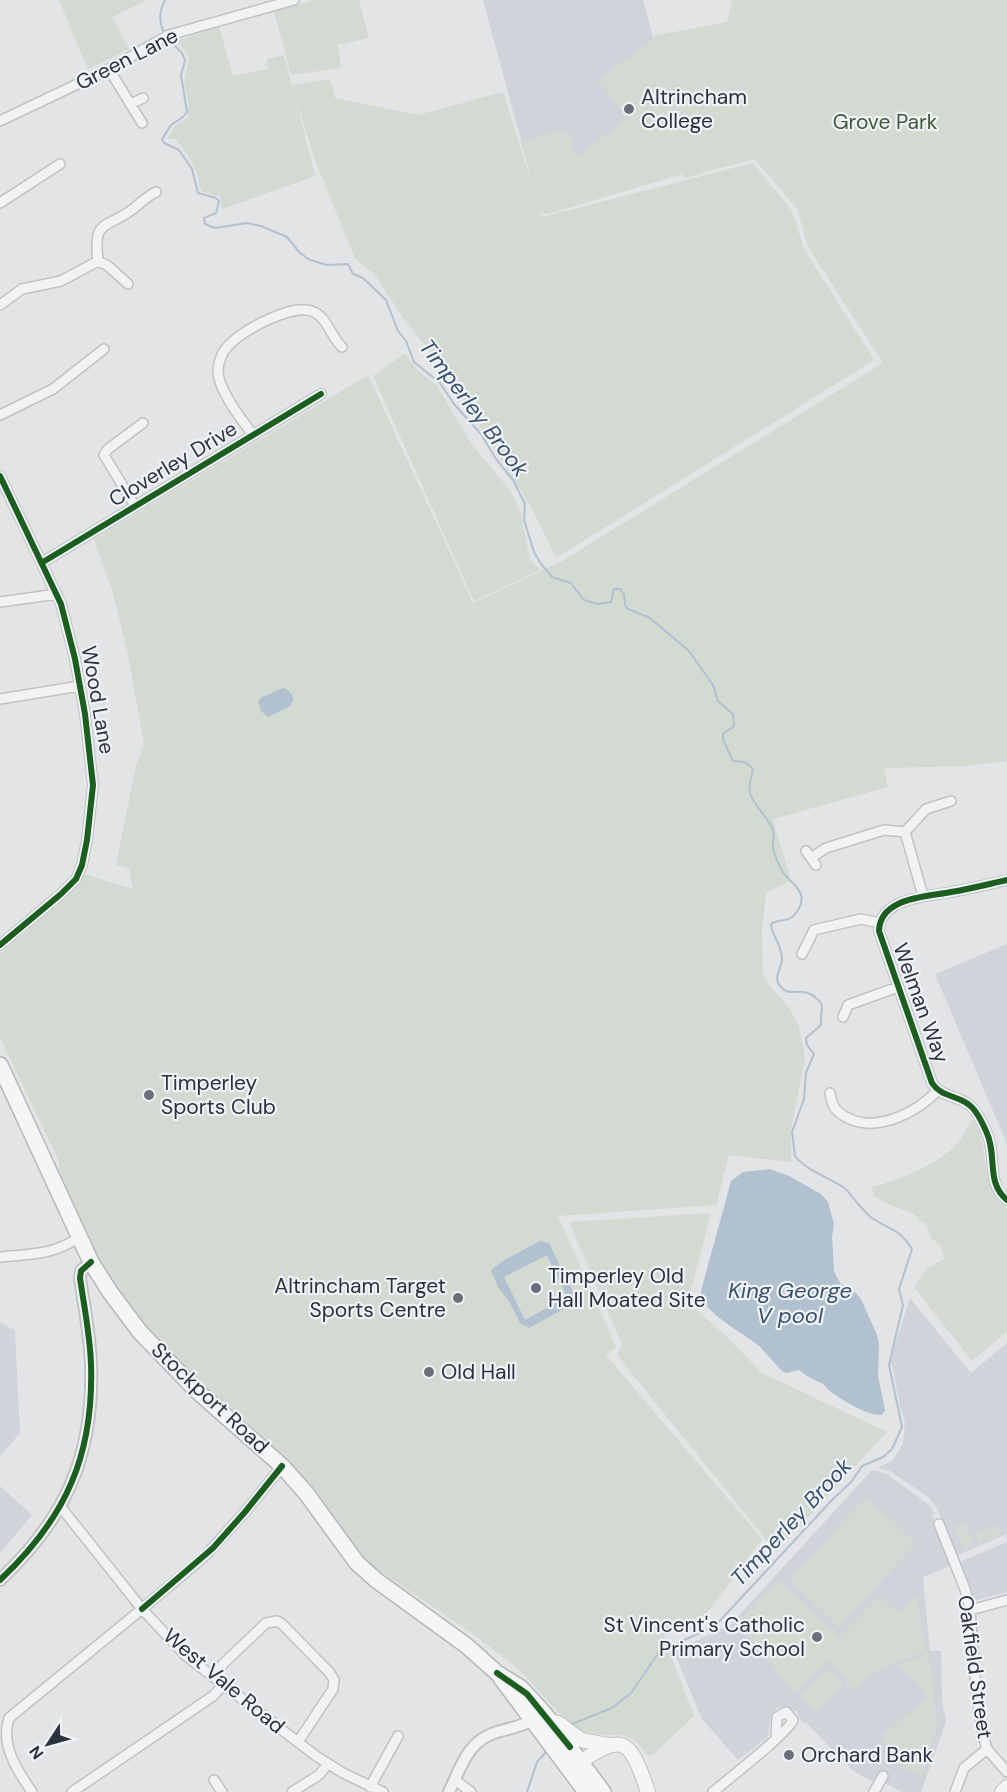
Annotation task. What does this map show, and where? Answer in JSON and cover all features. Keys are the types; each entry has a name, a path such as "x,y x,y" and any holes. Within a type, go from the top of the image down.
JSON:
{"highway":[{"name":"Stockport Road","path":"0,1065 91,1262 118,1303 165,1359 197,1391 282,1466 306,1493 362,1569 521,1688 575,1766"},
{"path":"575,1766 586,1792"},
{"path":"575,1766 603,1792"}],"main road":[{"path":"542,1718 558,1723 581,1740 608,1745 619,1744 633,1752 648,1792"},
{"path":"575,1766 608,1745"},
{"path":"1002,1792 1007,1787"}],"street":[{"name":"Green Lane","path":"0,121 109,69 166,36 294,0"},
{"path":"109,69 142,123"},
{"path":"131,104 143,98"},
{"path":"0,203 60,164"},
{"path":"98,261 99,230 131,211 153,193 143,186"},
{"path":"98,261 108,266 128,284"},
{"path":"0,305 22,289 61,281 98,261"},
{"path":"253,435 234,408 219,378 219,366 227,346 257,326 292,310 310,310 325,321 327,334 342,347"},
{"path":"0,415 53,389 103,348"},
{"name":"Cloverley Drive","path":"42,562 321,394"},
{"path":"135,506 104,455 108,449 143,423"},
{"name":"Wood Lane","path":"0,476 57,594 71,640 90,747 93,785 91,817 82,865 70,886 0,945"},
{"path":"0,602 57,594"},
{"path":"0,699 80,686"},
{"path":"905,832 926,809 951,801"},
{"path":"811,858 826,848 885,830 905,832"},
{"path":"905,832 923,896"},
{"name":"Welman Way","path":"1007,880 950,893 923,896 891,908 883,915 880,922 880,935 929,1074 938,1090 967,1103 974,1110 990,1138 994,1184 1007,1200"},
{"path":"802,954 814,930 861,919 880,922"},
{"path":"843,1017 848,1005 898,987"},
{"path":"830,1093 831,1112 872,1125 916,1108 925,1103 938,1090"},
{"path":"0,1257 54,1251 69,1245 79,1237"},
{"path":"0,1580 23,1556 60,1506 80,1462 87,1432 91,1365 80,1278 81,1271 91,1262"},
{"path":"32,1792 4,1749 3,1733 7,1721 16,1710 142,1610 213,1548 282,1466"},
{"name":"West Vale Road","path":"60,1506 142,1610 179,1649 328,1764 383,1792"},
{"name":"Oakfield Street","path":"939,1524 965,1589 970,1610 982,1731 987,1749 1007,1772"},
{"path":"970,1610 1005,1600"},
{"path":"213,1677 266,1623 277,1621 282,1624 330,1673 334,1683 333,1689 298,1742"},
{"path":"72,1792 213,1696 223,1685"},
{"path":"449,1792 466,1756 481,1738 542,1718"},
{"path":"370,1787 398,1736"},
{"path":"713,1792 776,1738"},
{"name":"Oakfield Street","path":"955,1792 964,1768 987,1749"},
{"path":"292,1792 319,1775 328,1764"},
{"path":"874,1792 883,1776"},
{"path":"214,1779 222,1792"},
{"path":"455,1780 471,1792"}],"shaded area":[{"name":"Altrincham College","path":"483,0 643,0 653,36 726,23 684,178 682,174 547,214 540,211"},
{"path":"1007,944 1007,1144 935,974"},
{"path":"910,1298 971,1373 1007,1343 1007,1534 956,1556 937,1508 928,1497 890,1471 877,1468 892,1461 903,1444 905,1421 892,1365 889,1364"},
{"path":"0,1322 15,1331 20,1433 0,1456"},
{"name":"St Vincent's Catholic Primary School","path":"872,1470 887,1474 929,1505 935,1514 932,1515 953,1565 923,1577 930,1651 941,1651 942,1700 946,1722 921,1792 902,1792 875,1778 873,1782 852,1770 806,1722 803,1723 798,1712 786,1706 776,1708 771,1716 768,1737 738,1760 702,1719 674,1652 731,1624"},
{"path":"0,1486 32,1515 0,1553"},
{"path":"1007,1542 1007,1592 974,1601 960,1562"}],"green space":[{"path":"59,0 147,0 112,17 129,49 88,69"},
{"path":"316,0 359,0 369,38 338,45 341,68 291,75 274,11"},
{"name":"Grove Park","path":"732,0 1007,0 1007,761 964,766 887,768 884,766 888,787 773,819 790,877 789,882 766,892 762,931 763,975 789,1008 798,1024 805,1057 791,1130 791,1162 729,1155 716,1205 558,1216 616,1347 606,1355 762,1539 706,1614 665,1632 666,1643 694,1716 654,1754 648,1756 631,1738 622,1735 595,1735 576,1728 560,1715 525,1676 501,1655 372,1565 361,1555 291,1462 201,1384 152,1335 126,1303 108,1277 58,1176 59,1161 0,1038 0,954 69,895 84,874 133,889 129,868 116,865 136,766 144,744 128,655 113,593 94,539 368,375 473,603 562,561 883,363 808,247 797,208 754,159 684,178 682,174 547,214 540,211 542,217 753,163 792,211 804,249 874,360 556,558 531,507 444,369 404,319 375,275 355,258 316,163 295,96 315,176 222,209 220,196 203,192 196,169 188,156 176,139 167,139 175,126 188,117 188,101 184,82 189,57 177,41 219,26 233,76 268,69 267,59 284,55 292,85 330,79 335,98 418,115 503,92 536,197 521,142 568,129 576,156 578,156 627,119 598,80 652,40 653,36 727,22"},
{"path":"405,353 418,371 437,386 470,442 510,490 520,511 530,559 540,570 474,601 373,376"},
{"path":"973,1120 983,1144 991,1188 1007,1209 1007,1332 972,1361 914,1287 927,1268 944,1259 940,1245 931,1238 926,1225 912,1213 883,1202 874,1196 872,1187 907,1175 943,1156 960,1140"},
{"path":"711,1213 688,1302 725,1335 762,1373 887,1432 776,1552 617,1355 622,1344 569,1222"},
{"path":"866,1497 916,1543 839,1627 789,1580"},
{"path":"965,1522 974,1544 964,1548 955,1526"},
{"path":"998,1525 1002,1534 979,1543 976,1534"},
{"path":"778,1580 840,1637 879,1596 897,1612 917,1595 925,1651 875,1672 854,1690 828,1660 794,1693 738,1622"},
{"path":"928,1653 938,1722 923,1775 904,1767 880,1737 928,1697 898,1665"},
{"path":"828,1669 844,1685 815,1713 799,1696"}],"water":[{"path":"283,688 288,690 294,698 290,706 268,717 261,711 258,702 262,697"},
{"name":"King George V pool","path":"770,1169 789,1176 821,1194 828,1202 834,1224 832,1237 834,1271 840,1283 855,1292 861,1299 877,1335 879,1343 878,1376 885,1410 882,1415 855,1407 822,1383 799,1370 786,1373 782,1371 759,1346 715,1314 703,1299 701,1291 731,1181 743,1172"},
{"path":"540,1241 549,1243 577,1300 529,1328 520,1323 510,1303 498,1287 491,1270 504,1260","holes":["547,1255 567,1297 525,1320 504,1277"]}],"waterway":[{"name":"Timperley Brook","path":"165,0 160,17 165,34"},
{"name":"Timperley Brook","path":"168,39 182,53 185,61 181,75 187,112 171,125 162,139 164,143 179,150 192,169 198,193 219,201 216,213 204,218 205,224 215,228 247,223 261,226 287,237 300,253 310,260 327,265 348,264 353,274 363,278 386,300 398,331 406,341 414,362 440,383 454,404 481,434 496,459 513,480 525,504 524,520 534,552 552,577 571,583 584,600 597,604 611,602 614,589 620,589 624,594 625,605 628,609 650,618 689,651 713,685 718,701 733,714 734,726 723,734 723,739 733,761 745,762 753,769 749,786 751,796 772,827 773,848 779,865 802,898 795,915 771,924 782,955 778,982 786,991 812,995 820,1001 822,1006 821,1025 806,1038 807,1045 814,1054 806,1073 804,1099 792,1132 795,1156 812,1170 843,1187 868,1215 898,1233 912,1249 899,1289 903,1305 889,1365 902,1427 892,1449 883,1457 862,1466 852,1481 716,1625 659,1652 631,1693 612,1708 572,1724"},
{"name":"Timperley Brook","path":"527,1792 537,1762 546,1752"}],"cycle path":[{"path":"43,562 321,394"},
{"path":"0,476 61,604 75,659 85,714 93,785 87,840 82,865 76,879 0,945"},
{"path":"1007,880 906,901 887,911 881,920 879,931 932,1083 940,1091 963,1101 974,1109 989,1140 996,1185 1007,1200"},
{"path":"0,1580 23,1557 59,1508 81,1456 91,1397 91,1364 80,1278 81,1271 91,1262"},
{"path":"142,1609 213,1548 282,1466"},
{"path":"497,1673 527,1694 570,1747"}],"place":[{"name":"Altrincham College","path":"629,109"},
{"name":"Timperley Sports Club","path":"149,1095"},
{"name":"Timperley Old Hall Moated Site","path":"536,1288"},
{"name":"Altrincham Target Sports Centre","path":"458,1298"},
{"name":"Old Hall","path":"429,1372"},
{"name":"St Vincent's Catholic Primary School","path":"817,1637"},
{"name":"Orchard Bank","path":"789,1755"}]}
